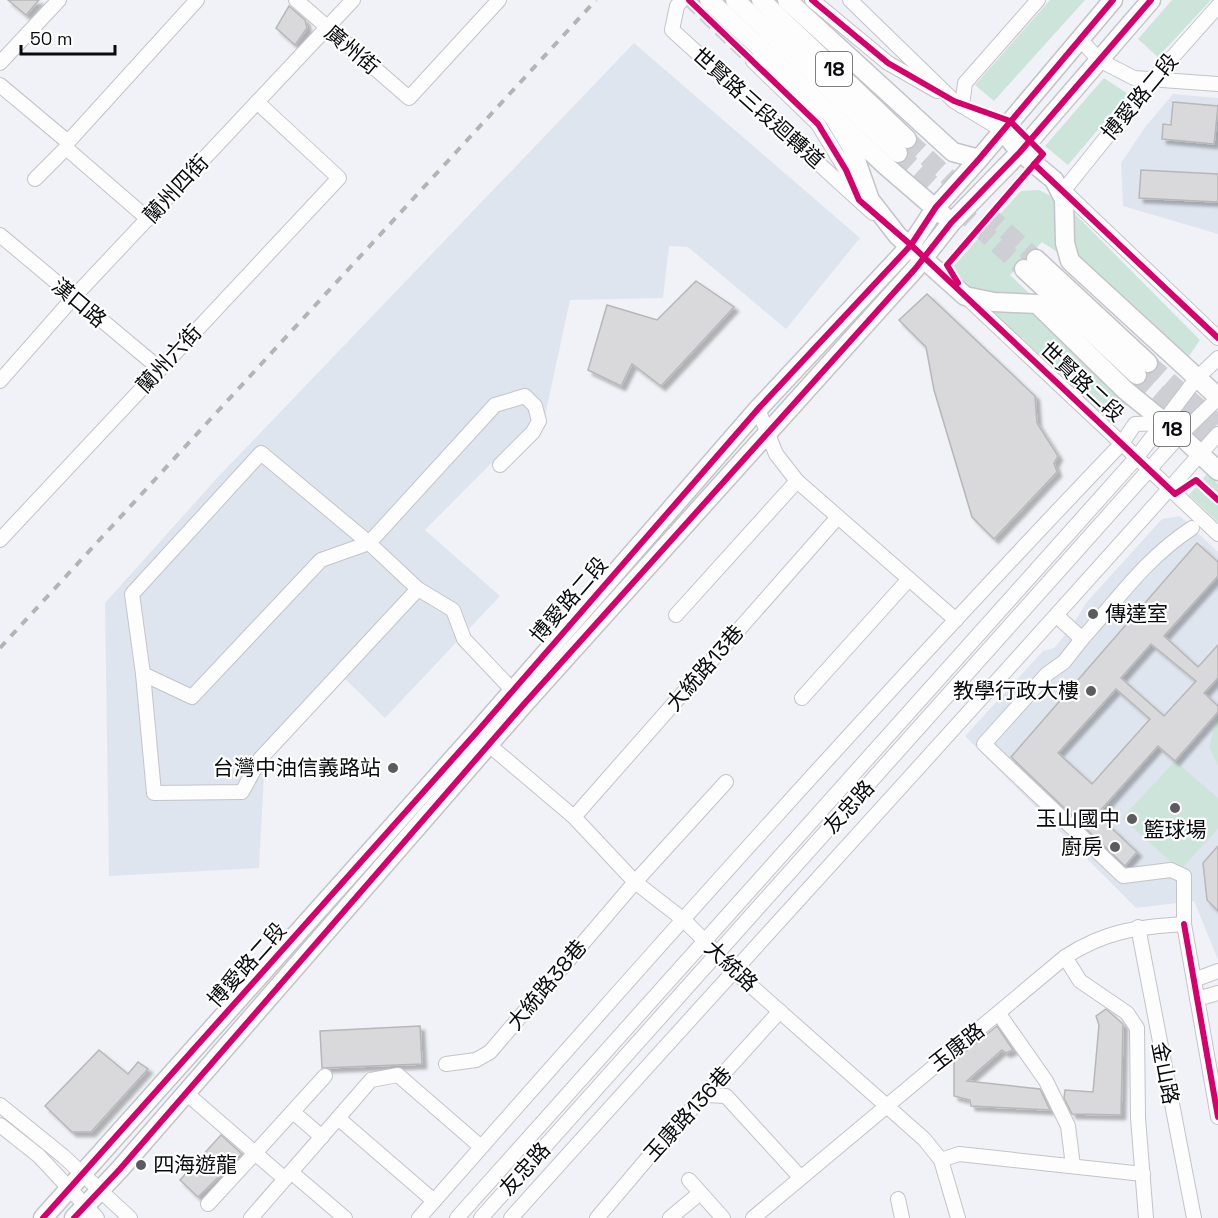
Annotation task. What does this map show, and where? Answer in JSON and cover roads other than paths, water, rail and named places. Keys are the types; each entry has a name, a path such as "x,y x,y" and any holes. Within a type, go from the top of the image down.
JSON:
{"main road":[{"name":"18","path":"709,0 830,111 897,153"},
{"path":"735,0 897,153"},
{"name":"18","path":"761,0 897,153 925,201 936,207"},
{"name":"18","path":"787,0 953,152 980,159"},
{"name":"博愛路二段","path":"85,1214 100,1191 186,1093 482,739 512,690 758,409 911,244 936,207 980,159 1113,0"},
{"name":"博愛路二段","path":"43,1218 482,739 524,704 925,258 951,223 1020,152 1151,0"},
{"path":"830,111 851,146 870,200 895,233 911,244 965,296"},
{"path":"1002,130 1020,152 1058,185"},
{"name":"18","path":"1058,185 1064,199 1065,243 1070,261 1218,398"},
{"path":"936,207 951,223"},
{"name":"世賢路二段","path":"1030,264 1143,369"},
{"name":"世賢路二段","path":"965,296 994,302 1037,304 1125,390 1180,435 1218,471"}],"street":[{"path":"0,63 59,0"},
{"path":"35,179 197,0"},
{"name":"廣州街","path":"296,0 409,98 499,0"},
{"name":"蘭州四街","path":"1,377 353,0"},
{"path":"812,0 888,63 1002,130"},
{"path":"850,0 958,104"},
{"path":"958,104 965,83 1038,0"},
{"name":"世賢路三段迴轉道","path":"680,3 672,30 895,233"},
{"name":"博愛路二段","path":"1058,185 1218,6"},
{"path":"1080,39 1099,60 1134,78 1218,84"},
{"path":"753,61 818,124 846,170 859,200"},
{"path":"0,85 148,219"},
{"name":"蘭州六街","path":"0,540 339,178 257,102"},
{"path":"1058,185 1218,338"},
{"name":"漢口路","path":"0,235 160,369"},
{"name":"世賢路二段","path":"965,296 1218,534"},
{"name":"友忠路","path":"457,1218 1137,457 1196,379 1218,358"},
{"path":"143,674 192,697 321,560 369,543 495,405 525,396 535,406 539,421 533,432 500,465"},
{"name":"友忠路","path":"482,1218 1180,435 1218,398"},
{"path":"758,409 776,454 797,481 956,620"},
{"path":"418,1218 956,620 1122,443 1135,424 1164,423"},
{"name":"友忠路","path":"511,1218 733,970 1057,616 1218,434"},
{"path":"418,589 261,759 242,792 154,792 143,674 132,594 261,453 369,543 418,589 453,610 464,639 524,704"},
{"path":"676,615 797,481"},
{"name":"大統路13巷","path":"574,817 837,518"},
{"path":"1057,616 1082,639 1139,571 1162,548 1192,528"},
{"path":"802,698 909,579"},
{"name":"金山路","path":"1082,639 1064,663 1047,674 984,744 1123,876 1171,870 1184,876 1184,924 1216,1092 1218,1117"},
{"name":"大統路","path":"482,739 574,817 635,882 684,920 733,970 924,1139 941,1160 958,1218"},
{"name":"大統路38巷","path":"446,1064 476,1060 490,1052 635,882 726,782"},
{"name":"玉康路","path":"753,1218 886,1104 999,1014 1065,957 1088,942 1138,927 1184,924"},
{"name":"金山路","path":"1138,927 1194,1218"},
{"path":"1065,957 1080,981 1127,1013 1137,1028 1138,1118 1146,1218"},
{"path":"1194,980 1218,971"},
{"path":"1197,999 1218,993"},
{"name":"玉康路136巷","path":"597,1218 780,1011"},
{"path":"999,1014 1046,1081 1068,1126 1073,1166"},
{"path":"252,1218 371,1080 398,1075 481,1147"},
{"path":"208,1204 325,1076"},
{"path":"0,1093 46,1144"},
{"path":"186,1093 255,1153 345,1218"},
{"path":"705,1095 726,1096 800,1177"},
{"path":"0,1105 83,1174 130,1218"},
{"path":"293,1112 322,1137"},
{"path":"338,1118 434,1201"},
{"path":"0,1125 39,1156 69,1189 85,1214"},
{"path":"0,1134 39,1156"},
{"path":"941,1160 959,1155 1143,1174"},
{"path":"689,1180 723,1218"},
{"path":"670,1218 700,1193"},
{"path":"898,1199 902,1218"}],"tunnel":[{"path":"689,0 753,61"},
{"path":"907,139 1036,259"},
{"path":"898,153 1024,269"},
{"path":"1148,363 1218,424"},
{"path":"1137,375 1218,445"}],"railway":[{"path":"0,648 596,0"}],"place":[{"name":"傳達室","path":"1093,614"},
{"name":"教學行政大樓","path":"1091,691"},
{"name":"台灣中油信義路站","path":"393,768"},
{"name":"籃球場","path":"1175,808"},
{"name":"玉山國中","path":"1132,819"},
{"name":"廚房","path":"1115,847"},
{"name":"四海遊龍","path":"141,1165"}]}
